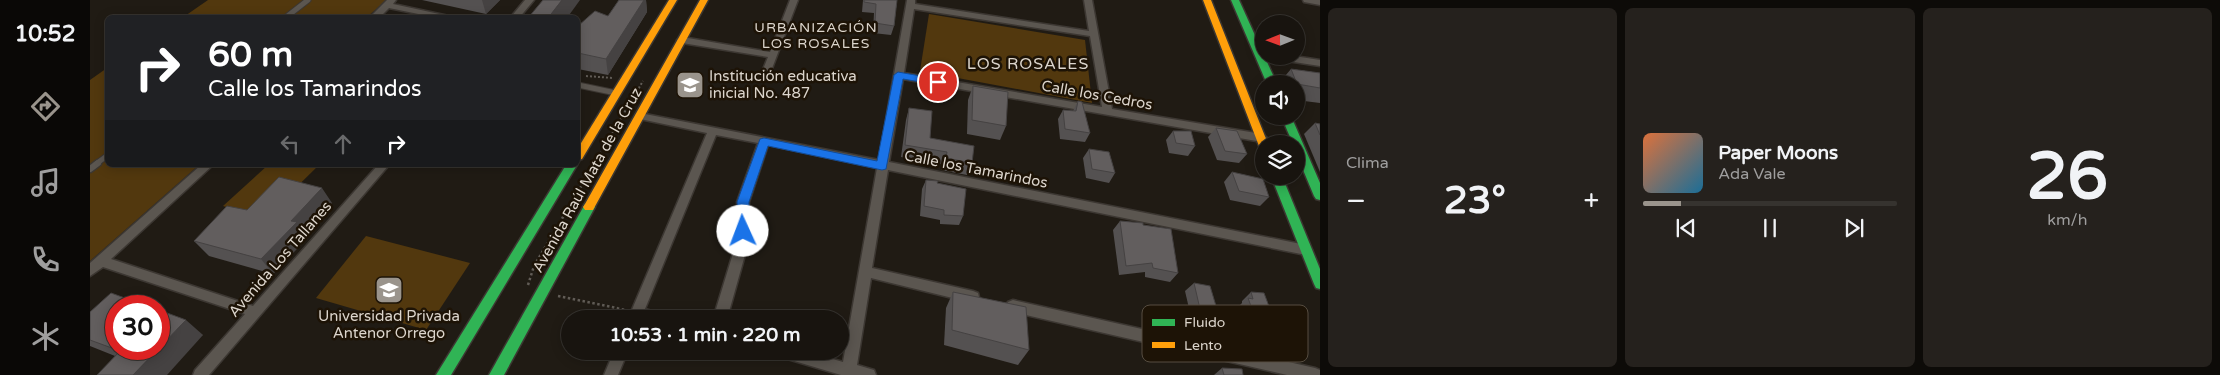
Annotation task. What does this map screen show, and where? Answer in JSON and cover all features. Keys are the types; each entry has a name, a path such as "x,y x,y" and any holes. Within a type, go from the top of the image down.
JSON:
{"main road":[{"name":"Avenida Raúl Mata de la Cruz","path":"580,153 673,0"},
{"name":"Avenida Raúl Mata de la Cruz","path":"496,375 704,0"},
{"path":"1207,0 1260,135"},
{"path":"1235,0 1255,40"},
{"path":"1290,125 1320,196"},
{"name":"Avenida Raúl Mata de la Cruz","path":"444,375 571,167"},
{"path":"1280,185 1320,284"}],"street":[{"path":"517,15 530,0"},
{"path":"765,77 794,0"},
{"path":"1088,0 1108,112"},
{"path":"1307,0 1320,2"},
{"path":"376,15 390,2 442,15"},
{"path":"848,372 911,3 1094,34"},
{"path":"682,40 773,54"},
{"path":"1305,61 1320,63"},
{"name":"Calle los Cedros","path":"898,75 1255,140"},
{"name":"Calle los Tamarindos","path":"640,116 1306,250"},
{"path":"638,310 713,130"},
{"path":"723,310 744,237 743,202 764,142"},
{"path":"90,271 206,167"},
{"name":"Avenida Los Tallanes","path":"200,375 382,167"},
{"path":"101,261 255,312"},
{"path":"865,272 1142,336"},
{"path":"611,375 617,360"},
{"path":"809,360 848,372 869,375"},
{"path":"1258,362 1315,375"}],"lane":[{"path":"289,15 308,0"},
{"path":"580,85 616,93"},
{"path":"90,169 105,157"}],"path":[{"path":"524,293 534,266 647,74"},
{"path":"580,76 624,80"},
{"path":"542,292 612,310"}],"shaded area":[{"path":"208,0 387,0 369,15 186,15"},
{"path":"929,14 1085,40 1092,103 920,71"},
{"path":"105,69 105,167 197,167 90,261 90,80"},
{"path":"266,167 317,167 264,219 223,206"},
{"path":"366,236 470,263 426,330 316,298"}],"building":[{"path":"543,0 562,0 550,15 530,15"},
{"path":"619,0 644,0 606,59 580,53 580,24 595,11 608,16"},
{"path":"864,0 897,0 894,26 875,23 876,4 864,2"},
{"path":"1291,69 1320,73 1320,88 1305,85 1305,75 1293,75"},
{"path":"973,86 1008,92 1006,126 972,120"},
{"path":"1078,101 1082,102 1090,133 1065,129 1063,110 1076,111"},
{"path":"909,108 932,111 930,138 974,146 972,163 946,158 947,152 905,145"},
{"path":"1315,123 1320,124 1320,135"},
{"path":"1216,128 1237,131 1247,154 1225,151"},
{"path":"1173,131 1191,131 1195,146 1176,143"},
{"path":"1089,149 1109,152 1115,173 1092,169"},
{"path":"1232,172 1255,177 1255,185 1265,185 1269,197 1239,191"},
{"path":"279,177 322,188 291,221 297,222 261,259 194,241 227,206 247,210"},
{"path":"926,180 938,181 937,183 966,189 963,216 944,215 944,210 924,206"},
{"path":"1120,221 1143,223 1143,225 1171,229 1178,273 1153,268 1152,263 1126,266"},
{"path":"1194,283 1210,286 1216,305 1199,305"},
{"path":"953,292 1026,307 1029,350 952,330"},
{"path":"1251,292 1264,293 1268,305 1251,305 1248,298 1253,299"},
{"path":"105,298 105,346 90,340 90,312"},
{"path":"170,314 186,320 170,337"},
{"path":"111,360 147,360 133,375 97,375"},
{"path":"1222,368 1242,369 1243,375 1224,375"}],"traffic: fast":[{"path":"1235,0 1268,75"},
{"path":"1290,125 1320,196"},
{"path":"443,375 571,167"},
{"path":"1280,185 1320,284"},
{"path":"496,375 589,207"}],"traffic: slow":[{"path":"580,153 673,0"},
{"path":"589,207 704,0"},
{"path":"1207,0 1260,135"}],"place":[{"name":"Institución educativa inicial No. 487","path":"690,85"},
{"name":"Universidad Privada Antenor Orrego","path":"389,290"}],"district":[{"name":"URBANIZACIÓN LOS ROSALES","path":"816,36"},
{"name":"LOS ROSALES","path":"1028,64"}],"route":[{"path":"743,231 743,202 764,142 882,166 898,75 938,82"}]}
